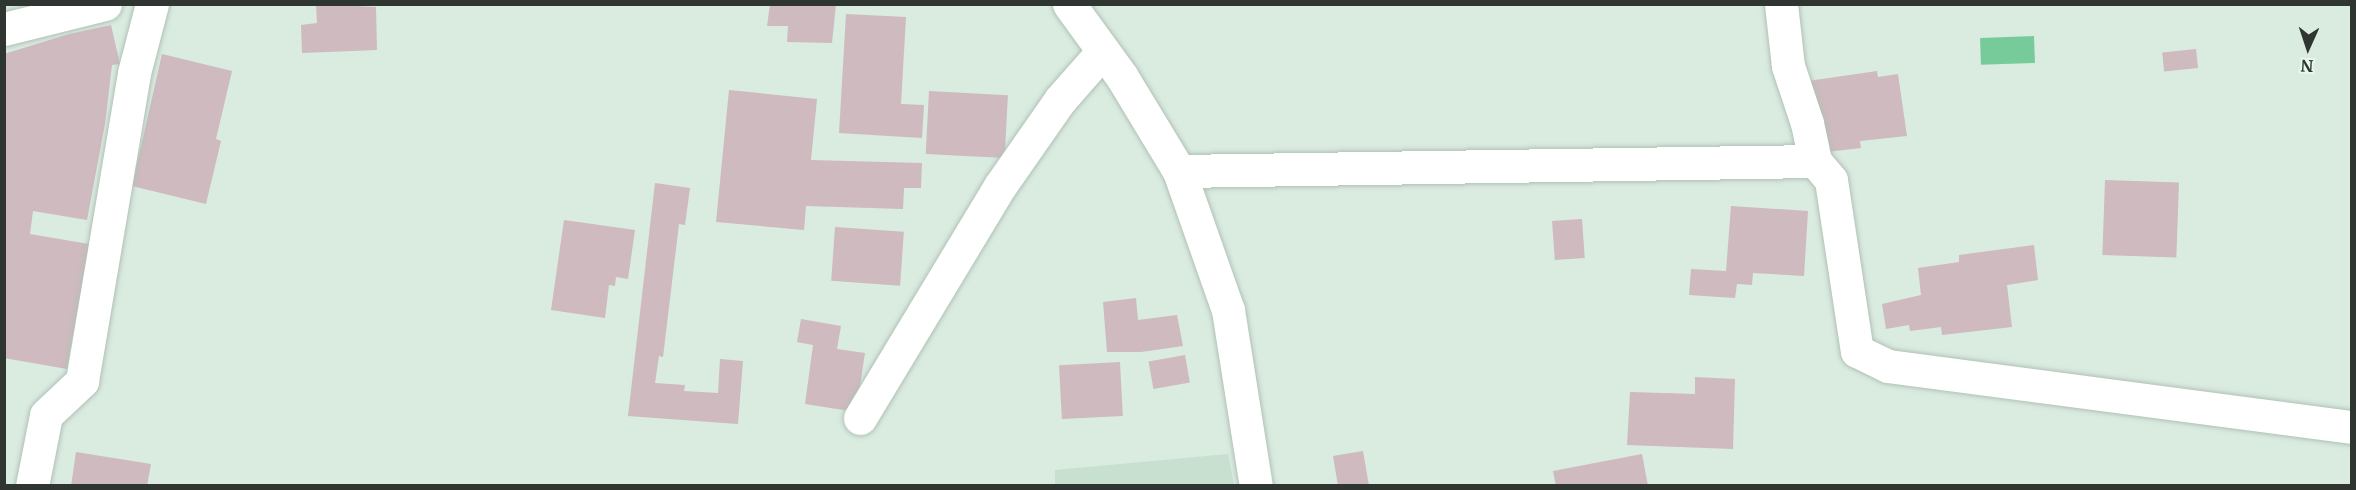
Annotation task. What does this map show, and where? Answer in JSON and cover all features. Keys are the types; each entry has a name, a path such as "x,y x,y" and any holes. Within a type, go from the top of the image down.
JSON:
{"street":[{"path":"4,29 105,4"},
{"path":"32,486 46,415 82,381 134,73 152,4"},
{"path":"1069,4 1103,51 1179,171 1228,310 1256,486"},
{"path":"1781,4 1788,66 1807,123 1815,161 1831,180 1857,351 1888,366 2352,427"},
{"path":"860,418 1000,186 1060,100 1103,51"},
{"path":"1179,171 1815,161"}],"shaded area":[{"path":"2034,36 2035,63 1981,65 1980,38"},
{"path":"1228,454 1234,485 1055,485 1055,470"}],"building":[{"path":"316,4 376,7 377,50 302,53 301,25 317,23"},
{"path":"770,4 836,4 832,43 787,42 788,26 767,26"},
{"path":"846,14 906,17 901,104 924,105 922,138 839,133"},
{"path":"111,25 120,64 112,65 105,124 87,220 33,211 30,234 89,244 67,369 4,358 4,54 69,34"},
{"path":"2196,49 2198,68 2164,71 2162,53"},
{"path":"162,54 232,71 216,139 221,141 206,204 132,186"},
{"path":"1877,71 1878,77 1898,74 1907,136 1860,141 1861,148 1818,153 1808,81"},
{"path":"729,90 817,99 811,160 922,163 921,188 904,188 903,209 806,206 804,230 716,222"},
{"path":"929,91 1008,95 1005,158 926,154"},
{"path":"2105,180 2179,183 2176,258 2102,255"},
{"path":"655,183 690,188 685,225 679,224 663,357 659,356 655,383 685,385 684,391 718,393 720,359 743,361 738,424 628,416"},
{"path":"1731,206 1808,211 1804,276 1753,273 1752,285 1737,284 1735,298 1689,295 1691,269 1726,271"},
{"path":"1582,219 1585,258 1555,260 1552,221"},
{"path":"564,220 635,230 628,279 616,277 615,286 609,285 605,318 551,310"},
{"path":"835,227 904,232 900,286 831,281"},
{"path":"2034,245 2038,280 2007,285 2012,327 1942,335 1941,327 1910,331 1909,325 1886,329 1882,304 1921,295 1918,268 1959,262 1959,255"},
{"path":"1136,298 1138,320 1177,315 1183,346 1141,352 1107,352 1103,302"},
{"path":"801,319 841,326 837,349 865,353 856,412 805,404 813,345 797,342"},
{"path":"1185,355 1190,383 1153,389 1149,361"},
{"path":"1120,362 1123,416 1062,419 1059,365"},
{"path":"1695,377 1735,379 1733,449 1627,445 1630,392 1695,394"},
{"path":"1363,451 1369,486 1338,486 1333,456"},
{"path":"76,452 151,464 147,486 71,486"},
{"path":"1642,454 1648,486 1556,486 1553,471"}]}
